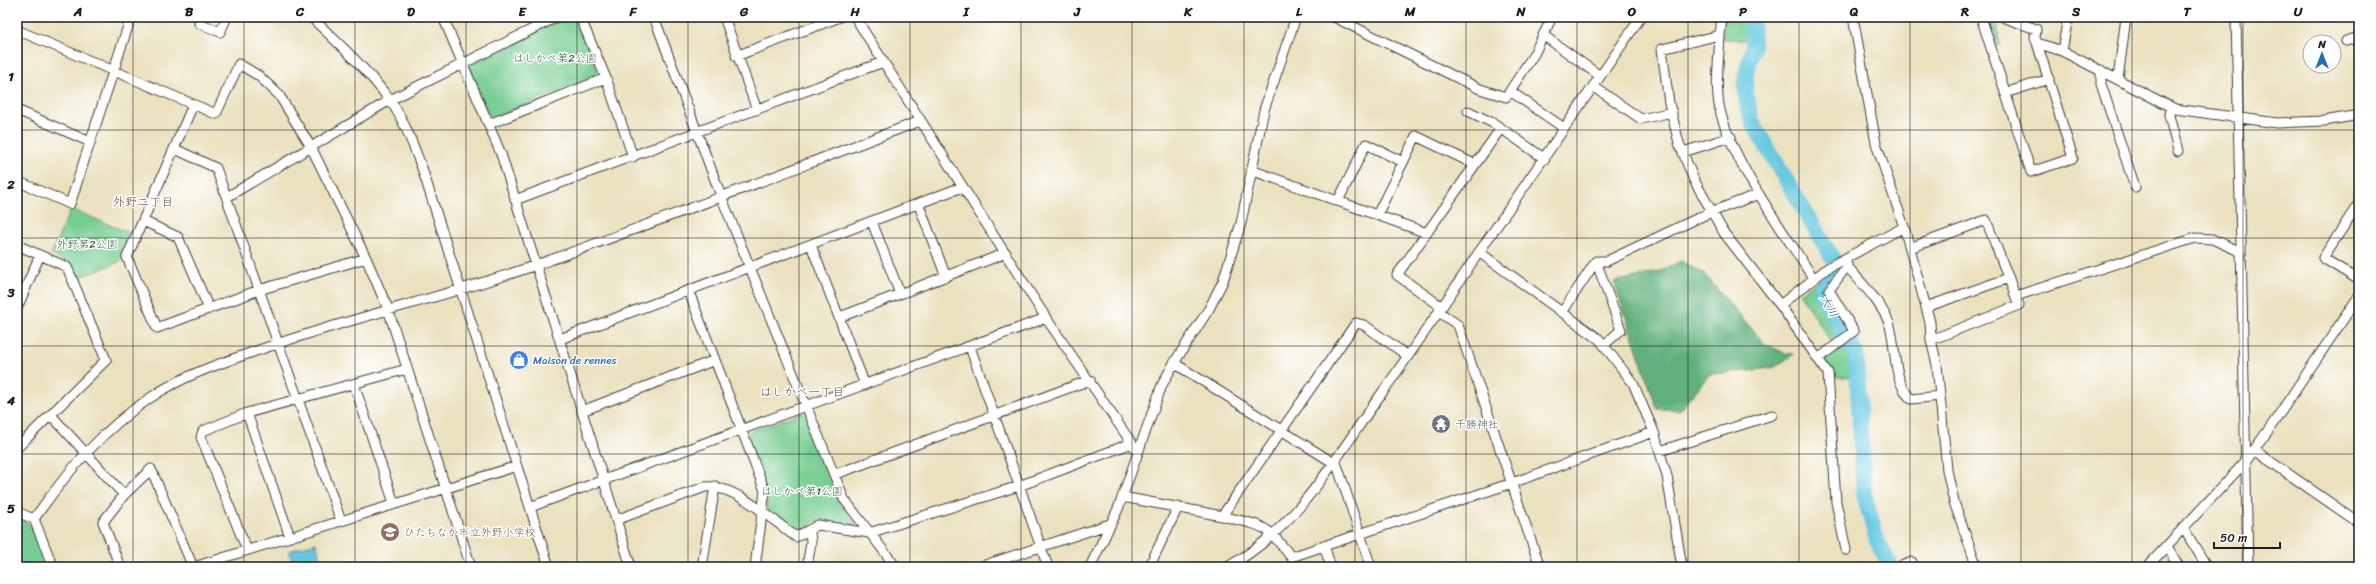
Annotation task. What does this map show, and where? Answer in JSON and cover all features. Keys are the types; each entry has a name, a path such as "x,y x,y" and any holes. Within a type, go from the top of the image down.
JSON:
{"street":[{"path":"17,181 70,204 131,17"},
{"path":"199,23 220,32 227,17"},
{"path":"311,17 353,57 390,100 412,143 422,168 549,567"},
{"path":"443,17 488,124 515,200 631,567"},
{"path":"227,197 390,100 557,17"},
{"path":"580,17 606,78 633,157"},
{"path":"654,17 721,196 836,474 844,499 896,567"},
{"path":"724,17 736,56 757,110"},
{"path":"736,56 840,17"},
{"path":"855,17 1046,318 1090,380 1139,454"},
{"path":"1090,567 1123,497 1160,391 1174,363 1195,334 1223,281 1241,223 1264,110 1296,17"},
{"path":"1334,17 1480,89 1502,97 1506,97 1534,54 1552,17"},
{"path":"1227,567 1274,533 1309,495 1441,310 1479,252 1545,159 1564,128 1641,17"},
{"path":"1722,17 1718,93 1721,114 1730,137 1759,194 1814,278"},
{"path":"1853,17 1876,143 1904,227 1930,322 1931,340 1937,365 1948,476 1954,502 1977,567"},
{"path":"1981,17 2031,172 2073,158 2037,44 2036,30 2002,17"},
{"path":"2062,51 2068,17"},
{"path":"2118,79 2126,17"},
{"path":"2236,17 2248,567"},
{"path":"17,30 216,114 239,64 259,76 279,95 310,147 366,258 388,309 471,567"},
{"path":"1543,35 1600,76"},
{"path":"1720,35 1662,49 1672,112 1683,152 1694,180 1711,212 1724,233 1780,305 1828,373 1836,502 1846,550"},
{"path":"2346,41 2359,37"},
{"path":"2037,44 2062,51 2170,107 2277,123 2324,121 2359,115"},
{"path":"515,200 883,62"},
{"path":"2101,70 2101,84 2135,187"},
{"path":"488,124 606,78"},
{"path":"2005,93 2049,79"},
{"path":"1593,86 1641,118 1672,112"},
{"path":"1510,91 1564,128"},
{"path":"193,105 127,257 157,328 259,290 366,258"},
{"path":"2170,107 2169,115 2178,151"},
{"path":"17,110 90,142"},
{"path":"1468,111 1501,128 1545,159"},
{"path":"34,519 63,478 85,452 113,425 150,398 189,375 279,343 536,265 920,121"},
{"path":"1501,128 1474,164 1398,275 1458,325 1540,567"},
{"path":"1377,215 1416,136 1474,164"},
{"path":"1683,152 1730,137"},
{"path":"1338,200 1366,144 1403,162"},
{"path":"175,149 216,168 341,521"},
{"path":"1251,170 1427,233"},
{"path":"560,339 689,292 919,205 962,187"},
{"path":"1596,261 1607,262 1711,212 1759,194"},
{"path":"2359,203 2324,258 2359,280"},
{"path":"919,205 946,277"},
{"path":"1910,248 1986,220 2016,296 2018,305 1931,340"},
{"path":"143,221 178,237 208,309"},
{"path":"872,222 900,294"},
{"path":"1780,305 1829,267 1846,262 1904,227"},
{"path":"2016,296 2195,238 2212,240 2241,252"},
{"path":"17,245 67,267 106,360 17,448"},
{"path":"811,245 865,385"},
{"path":"1479,252 1563,311 1599,339 1633,383 1654,432 1667,476 1682,567"},
{"path":"840,317 1006,254"},
{"path":"17,308 40,255"},
{"path":"1563,311 1596,261"},
{"path":"1596,261 1621,330 1604,345"},
{"path":"1818,359 1854,331 1829,290 1846,262"},
{"path":"1846,262 1883,311 1890,326 1899,383 1905,393 1911,399 1940,396"},
{"path":"1926,307 2008,278"},
{"path":"689,292 765,491 755,567"},
{"path":"2147,567 2246,461 2359,296"},
{"path":"530,507 1046,318"},
{"path":"1222,516 1356,323 1364,325 1408,356"},
{"path":"970,347 1048,567"},
{"path":"582,411 715,360"},
{"path":"1174,363 1337,465 1371,567"},
{"path":"247,550 201,437 203,431 247,413 407,368"},
{"path":"836,474 1090,380"},
{"path":"354,384 394,503"},
{"path":"247,413 290,537"},
{"path":"1660,451 1772,414"},
{"path":"51,415 124,496"},
{"path":"1123,497 1222,516 1263,526 1274,533 1291,557 1512,483 1654,432"},
{"path":"616,520 706,487 715,486 747,501 796,537 810,531 818,525 869,532 1019,486 1132,443"},
{"path":"2254,450 2359,523"},
{"path":"120,567 103,522 124,496 151,469 193,567 394,503 517,466"},
{"path":"702,567 715,486"},
{"path":"1149,567 1178,507"},
{"path":"17,512 34,519 53,567"},
{"path":"979,567 1110,524"},
{"path":"2184,529 2207,567"},
{"path":"810,531 810,567"},
{"path":"1324,546 1331,567"},
{"path":"2167,546 2179,567"},
{"path":"1899,567 1912,562 1913,567"}],"green space":[{"name":"はしかべ第2公園","path":"562,17 575,17 597,69 595,77 490,119 468,66"},
{"path":"1725,17 1748,17 1749,40 1722,39"},
{"path":"1985,17 1997,19 2000,45 1994,45"},
{"name":"外野第2公園","path":"71,209 132,234 124,256 119,262 78,278 71,265 51,254"},
{"path":"1681,261 1703,273 1765,344 1785,353 1794,354 1775,367 1750,371 1710,374 1680,410 1657,409 1614,282 1658,272"},
{"path":"1826,275 1817,290 1841,332 1830,341 1799,293"},
{"path":"1844,340 1853,353 1855,376 1830,378 1819,359"},
{"name":"はしかべ第1公園","path":"801,413 806,414 844,508 856,524 854,526 817,520 796,534 768,512 748,435 751,431"},
{"path":"17,517 25,521 36,532 42,544 49,567 17,567"}],"water":[{"path":"316,543 323,567 294,567 289,551"}],"waterway":[{"name":"大川","path":"1752,17 1753,46 1745,79 1746,97 1752,122 1836,264 1837,269 1820,292 1856,353 1864,495 1876,537 1890,567"}],"place":[{"name":"Maison de rennes","path":"519,360"},
{"name":"千勝神社","path":"1441,424"},
{"name":"ひたちなか市立外野小学校","path":"390,532"}],"district":[{"name":"外野二丁目","path":"143,202"},
{"name":"はしかべ一丁目","path":"802,392"}]}
